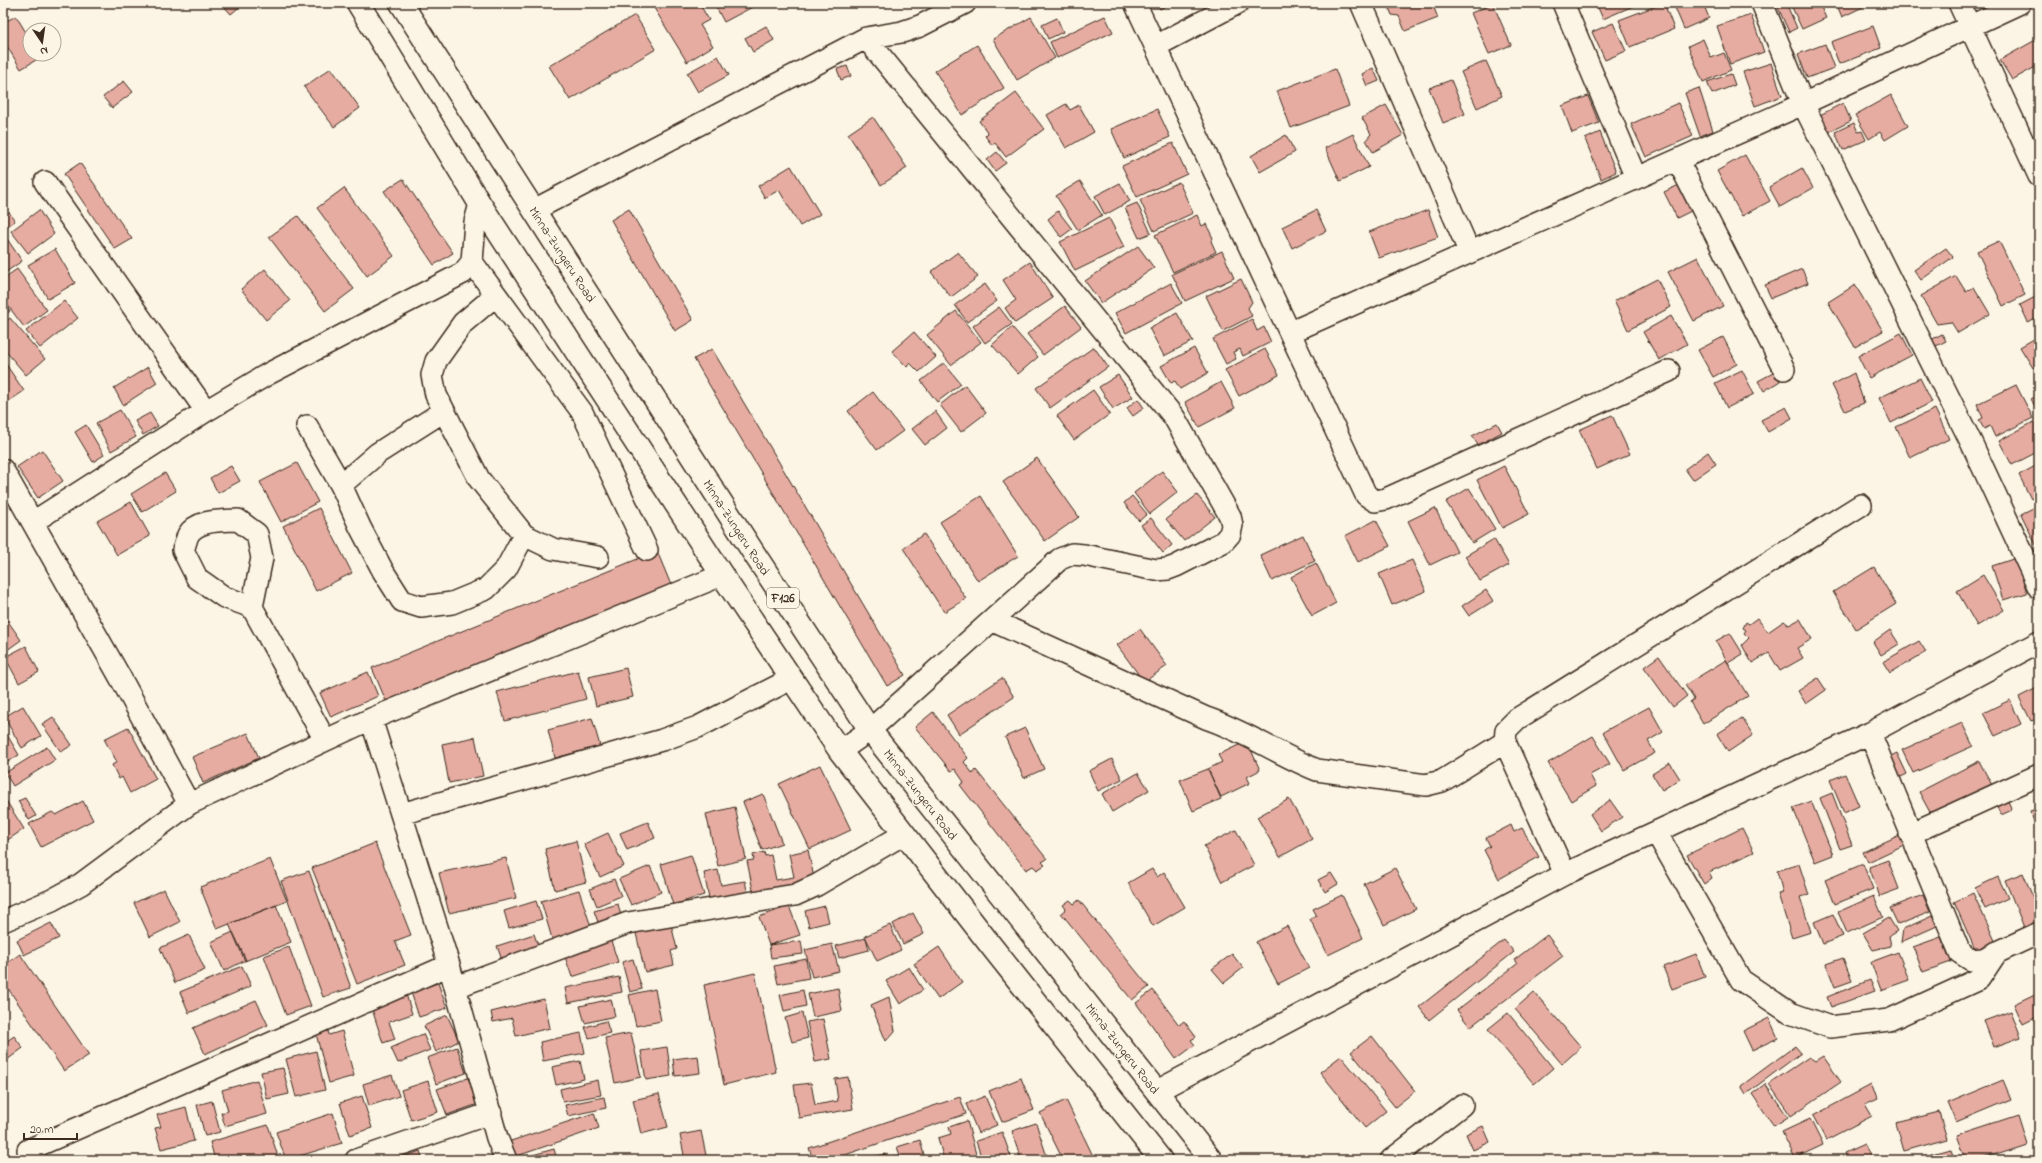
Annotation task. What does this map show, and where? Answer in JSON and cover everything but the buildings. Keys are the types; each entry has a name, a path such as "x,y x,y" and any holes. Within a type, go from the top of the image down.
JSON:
{"main road":[{"name":"F126","path":"358,3 480,204 722,576 840,751 1161,1160"},
{"name":"Minna-Zungeru Road","path":"406,4 534,210 755,555 870,730 1211,1160"}],"street":[{"path":"534,210 866,38 902,32 920,26 965,3"},
{"path":"1135,3 1291,332 1366,495 1375,501 1386,499 1669,371"},
{"path":"1156,46 1238,3"},
{"path":"1361,3 1469,251"},
{"path":"1564,3 1636,178"},
{"path":"1762,3 1803,104 1971,442 2039,588"},
{"path":"1959,3 2039,176"},
{"path":"1291,332 1469,251 1678,161 2020,3"},
{"path":"840,751 870,730 993,621 1060,559 1072,554 1084,555 1156,570 1168,569 1223,542 1230,534 1232,525 1230,516 1174,418 866,38"},
{"path":"1678,161 1784,369"},
{"path":"45,182 206,411"},
{"path":"33,522 206,411 268,374 463,273 472,262 475,222 480,204"},
{"path":"472,262 582,412 647,550"},
{"path":"496,295 463,323 436,360 432,375 436,395 479,479 524,535 553,549 598,557"},
{"path":"582,412 605,397"},
{"path":"341,485 378,452 444,411"},
{"path":"306,426 341,485 360,527 383,571 402,601 421,607 452,603 486,589 506,569 524,535"},
{"path":"3,470 189,804"},
{"path":"1565,874 1505,742 1506,730 1517,719 1861,505"},
{"path":"5,915 52,900 81,884 189,804 371,719 722,576"},
{"path":"252,607 325,740"},
{"path":"993,621 1206,718 1230,726 1301,764 1317,770 1426,785 1442,780 1505,742"},
{"path":"1157,1091 1565,874 1870,733 2039,642"},
{"path":"401,814 662,740 698,727 791,679"},
{"path":"371,719 456,987 491,1113 506,1160"},
{"path":"1870,733 1910,834 1960,953 1971,960 1983,959 2039,933"},
{"path":"1910,834 2039,775"},
{"path":"1656,832 1741,980 1790,1013 1830,1027 1889,1020 1979,979 1997,952"},
{"path":"456,987 628,923 795,895 817,885 904,834"},
{"path":"28,1150 449,965"},
{"path":"1391,1160 1462,1105"},
{"path":"356,1160 491,1113"}]}
